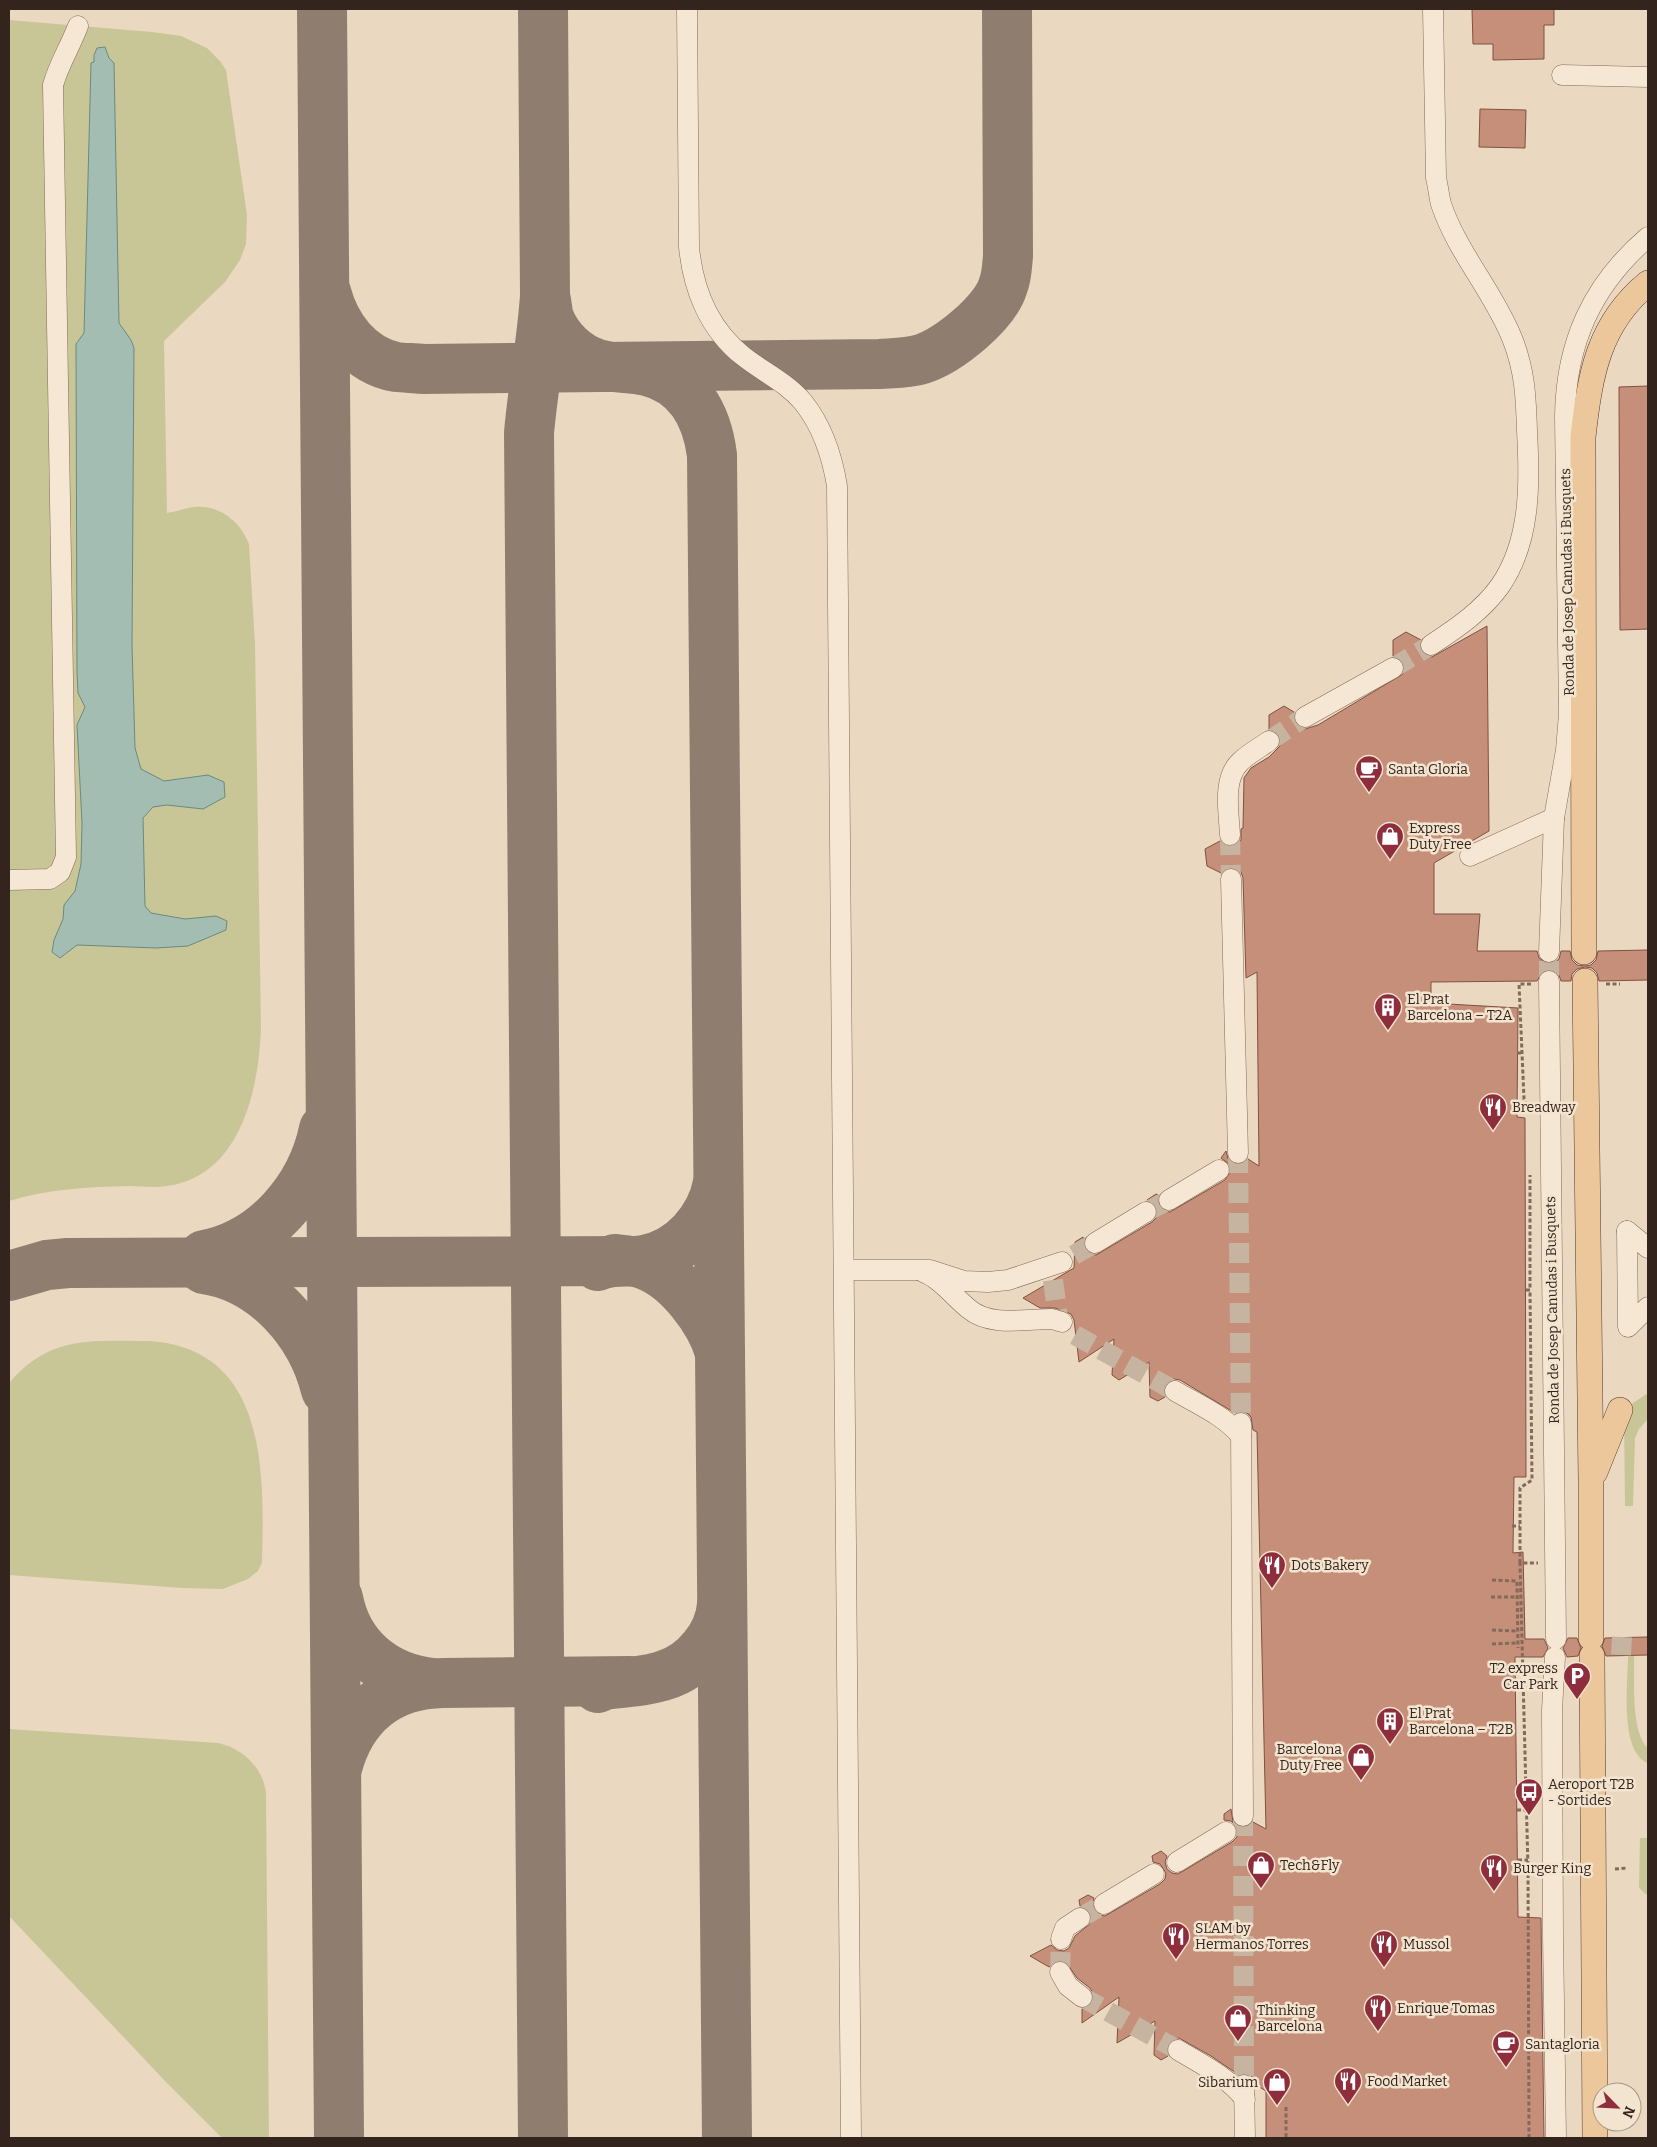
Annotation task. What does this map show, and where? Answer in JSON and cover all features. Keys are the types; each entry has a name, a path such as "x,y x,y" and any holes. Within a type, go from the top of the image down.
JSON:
{"main road":[{"name":"Ronda de Josep Canudas i Busquets","path":"1584,952 1583,437 1595,363 1609,330 1634,295 1648,283"},
{"path":"1584,981 1591,1481 1594,2138"},
{"path":"1591,1481 1620,1410"}],"street":[{"path":"687,9 689,247 694,281 701,301 712,321 725,338 743,356 788,386 803,402 826,440 833,462 836,486 845,1270 851,2138"},
{"path":"1432,645 1480,609 1500,585 1517,554 1524,525 1530,479 1525,382 1521,363 1511,337 1458,242 1441,203 1436,178 1433,9"},
{"path":"9,880 50,879 60,872 66,857 53,85 58,67 71,44 78,26"},
{"path":"1562,75 1648,77"},
{"name":"Ronda de Josep Canudas i Busquets","path":"1549,952 1554,818 1566,750 1569,714 1565,416 1568,374 1578,331 1597,296 1617,267 1648,237"},
{"path":"1305,717 1393,668"},
{"path":"1230,835 1229,785 1232,773 1239,763 1269,741"},
{"path":"1470,856 1554,818"},
{"path":"1231,878 1236,1149"},
{"name":"Ronda de Josep Canudas i Busquets","path":"1549,981 1556,1648 1552,1729 1552,1935 1556,2138"},
{"path":"1169,1200 1219,1170"},
{"path":"1095,1243 1146,1212"},
{"path":"1648,1248 1627,1231 1628,1327 1648,1307"},
{"path":"845,1270 940,1271 964,1281 988,1282 1008,1280 1063,1266"},
{"path":"914,1270 932,1276 970,1311 983,1318 1052,1319 1065,1325"},
{"path":"1175,1391 1225,1420 1235,1428 1241,1429 1241,1809"},
{"path":"1177,1862 1226,1832"},
{"path":"1104,1904 1154,1874"},
{"path":"1061,1939 1065,1928 1080,1918"},
{"path":"1060,1972 1068,1986 1082,1997"},
{"path":"1178,2050 1236,2088 1244,2099"},
{"path":"1244,2078 1245,2138"}],"path":[{"path":"1517,1053 1523,1054"},
{"path":"1512,1526 1520,1526"},
{"path":"1529,2138 1528,1860 1520,1563 1555,1563"},
{"path":"1492,1580 1517,1580 1518,1645 1492,1644"},
{"path":"1491,1597 1517,1597"},
{"path":"1492,1630 1518,1631"},
{"path":"1515,1681 1523,1681"},
{"path":"1517,1810 1527,1810"},
{"path":"1518,1860 1528,1860"},
{"path":"1286,2107 1286,2138"}],"shaded area":[{"path":"9,20 181,36 207,48 226,70 247,215 246,244 240,260 225,282 164,341 167,513 194,507 203,507 220,512 228,516 240,528 249,544 255,644 261,1027 256,1077 250,1102 241,1126 229,1148 213,1166 192,1179 167,1186 114,1186 68,1189 9,1201"},
{"path":"105,47 109,58 114,63 119,323 131,340 134,348 132,645 135,748 141,769 164,781 208,775 224,782 225,797 203,809 167,805 153,807 143,818 145,906 151,913 185,919 216,916 227,921 226,930 188,946 156,948 77,945 60,958 52,952 54,940 63,919 64,905 75,891 81,864 82,823 77,725 85,707 78,693 77,672 76,344 84,333 91,63 94,62 97,48"},
{"path":"108,1341 148,1341 188,1349 217,1366 238,1391 251,1421 259,1455 263,1528 262,1563 258,1571 248,1579 223,1589 182,1588 9,1575 9,1383 24,1367 40,1356 72,1344"},
{"path":"1648,1393 1648,1419 1639,1429 1635,1438 1633,1506 1625,1506 1624,1412 1630,1405"},
{"path":"1628,1655 1634,1655 1636,1718 1642,1741 1648,1749 1648,1763 1639,1756 1629,1731 1627,1715"},
{"path":"9,1729 218,1743 243,1754 256,1768 261,1776 266,1794 269,2138 222,2138 166,2082 9,1916"},
{"path":"1640,1838 1648,1838 1648,1896 1639,1888"}],"building":[{"path":"1472,9 1554,9 1554,25 1544,25 1544,59 1493,60 1493,44 1473,44"},
{"path":"1480,109 1526,110 1525,148 1479,147"},
{"path":"1648,386 1648,629 1620,630 1619,387"},
{"path":"1487,626 1489,831 1434,863 1434,914 1480,914 1477,951 1537,951 1539,958 1548,964 1554,963 1559,959 1561,951 1570,951 1572,960 1577,965 1585,966 1591,965 1596,960 1598,951 1648,950 1648,980 1599,981 1597,973 1592,968 1585,967 1577,969 1572,974 1571,981 1561,981 1559,975 1549,969 1543,971 1537,981 1431,982 1431,1003 1518,1008 1517,1117 1525,1118 1526,1477 1514,1477 1513,1553 1523,1552 1525,1639 1544,1639 1548,1648 1543,1657 1515,1657 1518,1917 1541,1918 1544,2138 1266,2138 1266,2091 1256,2085 1250,2075 1244,2073 1239,2075 1179,2038 1173,2039 1168,2044 1166,2049 1168,2056 1161,2060 1154,2055 1155,2021 1117,2043 1119,1997 1082,2023 1082,2009 1091,2005 1094,1999 1090,1988 1077,1978 1066,1962 1055,1962 1049,1967 1030,1956 1051,1945 1057,1950 1064,1951 1069,1948 1075,1936 1091,1923 1090,1912 1080,1906 1079,1900 1088,1895 1094,1898 1092,1905 1094,1910 1099,1915 1105,1916 1160,1884 1165,1879 1166,1873 1160,1864 1153,1862 1152,1856 1161,1851 1167,1856 1165,1862 1167,1869 1172,1873 1178,1874 1232,1842 1237,1837 1236,1826 1231,1821 1224,1820 1224,1814 1231,1809 1233,1822 1238,1826 1249,1826 1253,1822 1266,1829 1257,1432 1253,1430 1251,1417 1247,1413 1240,1411 1235,1413 1180,1380 1174,1379 1169,1381 1163,1391 1165,1397 1158,1401 1150,1397 1149,1362 1119,1380 1112,1375 1114,1339 1079,1362 1074,1320 1071,1314 1055,1308 1040,1308 1023,1298 1074,1268 1075,1242 1083,1237 1085,1250 1090,1254 1096,1255 1152,1222 1157,1217 1158,1211 1156,1205 1147,1200 1156,1194 1158,1195 1157,1201 1159,1206 1164,1211 1170,1212 1225,1180 1231,1170 1229,1164 1221,1158 1226,1151 1228,1159 1233,1164 1239,1165 1248,1159 1259,1166 1257,972 1246,978 1243,878 1241,872 1236,868 1225,869 1221,873 1207,866 1205,849 1220,841 1224,845 1231,847 1237,845 1241,840 1244,778 1251,768 1269,757 1280,746 1279,735 1269,729 1269,715 1284,706 1294,712 1294,722 1299,727 1305,729 1318,725 1403,674 1405,669 1404,663 1399,658 1393,656 1393,640 1406,632 1421,640 1419,646 1421,652 1426,656 1432,657"},
{"path":"1648,1637 1648,1655 1606,1656 1602,1646 1605,1638"},
{"path":"1568,1638 1577,1638 1581,1648 1578,1656 1567,1657 1563,1648"}],"taxiway":[{"path":"322,9 339,2138"},
{"path":"543,9 545,296 529,433 543,2138"},
{"path":"326,292 336,318 350,340 371,357 396,367 423,369 880,364 922,359 945,348 981,319 998,297 1007,271 1007,9"},
{"path":"545,296 552,326 568,347 582,357 610,367 647,371 662,376 685,392 693,402 706,427 712,455 727,2138"},
{"path":"204,1255 226,1249 247,1239 266,1226 282,1210 297,1192 309,1172 318,1151 324,1129"},
{"path":"598,1266 615,1262 644,1260 671,1250 693,1233 702,1222 709,1210 718,1183"},
{"path":"615,1259 646,1265 670,1279 692,1301 701,1314 716,1340 720,1353"},
{"path":"9,1276 47,1265 68,1263 632,1261"},
{"path":"204,1269 226,1274 247,1284 266,1296 283,1311 310,1348 326,1390"},
{"path":"338,1598 350,1631 370,1657 399,1675 433,1683"},
{"path":"598,1688 604,1685 658,1677 676,1671 696,1657 711,1638 720,1616 722,1604"},
{"path":"337,1768 343,1749 362,1718 374,1706 389,1696 405,1689 443,1683 630,1681"}],"tunnel":[{"path":"1393,668 1431,645"},
{"path":"1269,741 1305,717"},
{"path":"1230,835 1231,879"},
{"path":"1549,952 1549,981"},
{"path":"1238,1153 1241,1423"},
{"path":"1146,1212 1169,1200"},
{"path":"1074,1255 1095,1243"},
{"path":"1053,1280 1058,1317"},
{"path":"1075,1335 1175,1391"},
{"path":"1621,1655 1622,1637"},
{"path":"1243,1816 1244,2078"},
{"path":"1080,1918 1104,1904"},
{"path":"1060,1972 1061,1939"},
{"path":"1082,1997 1178,2050"}],"place":[{"name":"Santa Gloria","path":"1369,793"},
{"name":"Express Duty Free","path":"1390,860"},
{"name":"El Prat Barcelona – T2A","path":"1388,1031"},
{"name":"Breadway","path":"1493,1131"},
{"name":"Dots Bakery","path":"1272,1589"},
{"name":"T2 express Car Park","path":"1577,1700"},
{"name":"El Prat Barcelona – T2B","path":"1390,1745"},
{"name":"Barcelona Duty Free","path":"1361,1781"},
{"name":"Aeroport T2B - Sortides","path":"1529,1816"},
{"name":"Tech&Fly","path":"1261,1889"},
{"name":"Burger King","path":"1494,1892"},
{"name":"SLAM by Hermanos Torres","path":"1176,1960"},
{"name":"Mussol","path":"1384,1968"},
{"name":"Enrique Tomas","path":"1378,2032"},
{"name":"Thinking Barcelona","path":"1238,2042"},
{"name":"Santagloria","path":"1506,2068"},
{"name":"Food Market","path":"1348,2105"},
{"name":"Sibarium","path":"1277,2106"}]}
